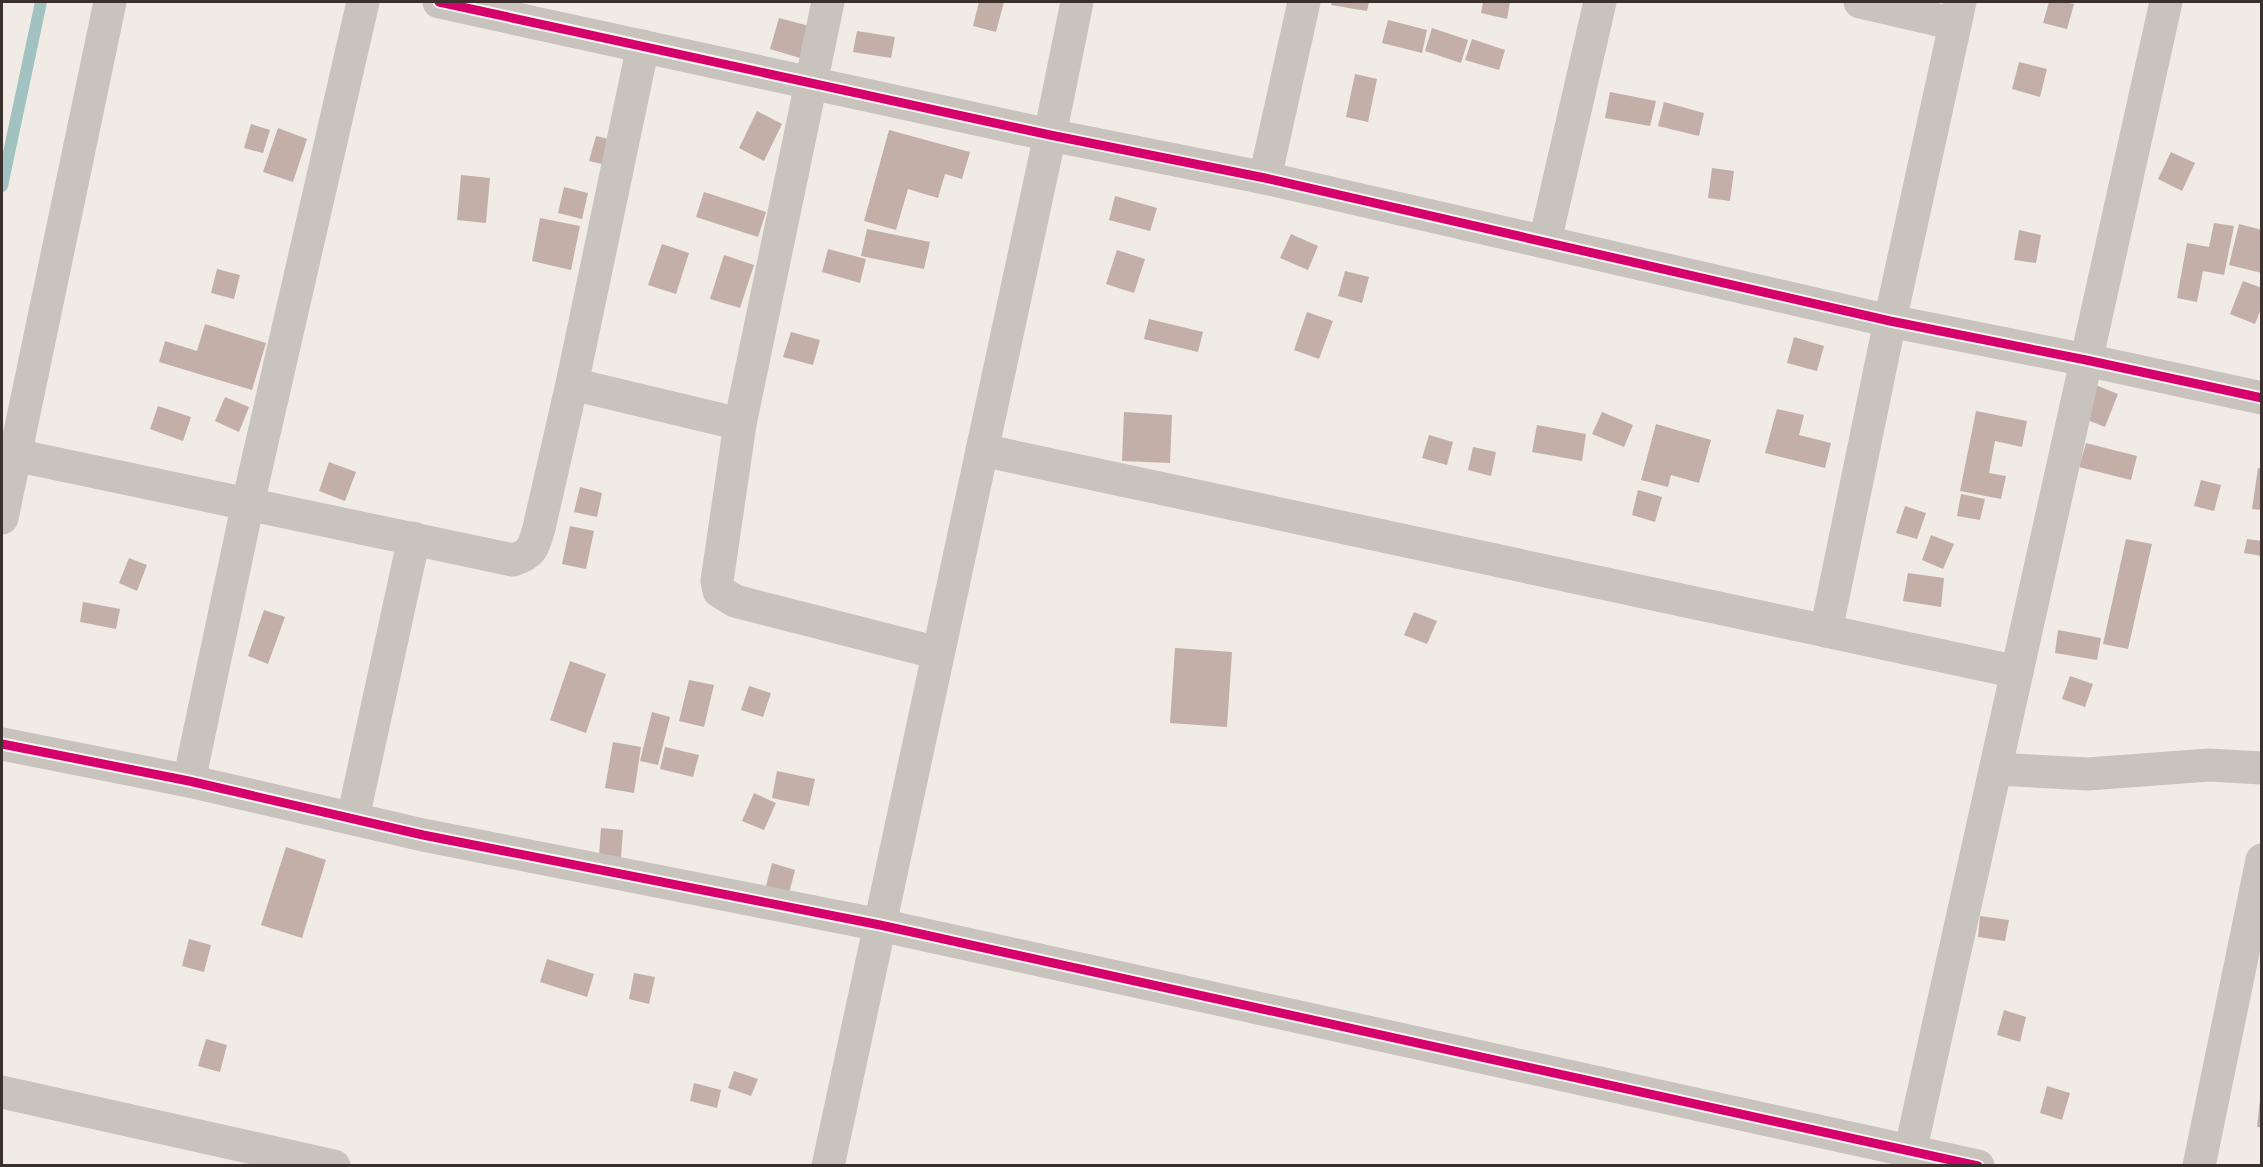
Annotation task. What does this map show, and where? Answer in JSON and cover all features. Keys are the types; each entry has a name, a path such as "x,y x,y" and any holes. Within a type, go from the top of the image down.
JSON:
{"street":[{"path":"2,518 110,2"},
{"path":"189,781 248,503 363,2"},
{"path":"439,2 1050,135 1265,178 1890,321 2086,360 2260,390"},
{"path":"828,2 740,424 717,581 719,591 735,601 938,653"},
{"path":"828,1166 1077,2"},
{"path":"1265,178 1304,2"},
{"path":"1545,241 1600,2"},
{"path":"1826,631 1890,321 1958,13 1860,2"},
{"path":"1909,1158 2166,2"},
{"path":"15,454 513,560 524,557 531,551 539,528 572,384 643,46"},
{"path":"572,384 740,424"},
{"path":"982,450 2018,672"},
{"path":"353,818 414,538"},
{"path":"2,744 189,781 423,834 880,925 1909,1158 1977,1166"},
{"path":"1996,769 2088,774 2209,765 2262,768"},
{"path":"2199,1166 2262,860"},
{"path":"2,1092 334,1166"}],"building":[{"path":"979,2 1004,2 996,32 973,26"},
{"path":"1332,2 1369,2 1367,11 1331,5"},
{"path":"1483,2 1510,2 1507,19 1481,13"},
{"path":"2049,2 2074,4 2067,29 2043,23"},
{"path":"779,18 809,26 800,58 770,49"},
{"path":"1388,20 1427,30 1422,53 1382,43"},
{"path":"1432,28 1468,40 1461,63 1425,51"},
{"path":"857,31 895,37 891,58 853,52"},
{"path":"1472,39 1505,50 1499,70 1465,60"},
{"path":"2019,62 2047,69 2040,97 2012,89"},
{"path":"1355,74 1377,79 1368,122 1346,117"},
{"path":"1610,92 1656,101 1650,126 1605,118"},
{"path":"1664,102 1704,113 1699,136 1658,126"},
{"path":"757,111 782,124 764,161 739,148"},
{"path":"251,124 270,130 263,153 244,148"},
{"path":"278,128 307,139 293,182 263,172"},
{"path":"889,130 970,152 962,179 945,174 938,198 908,189 896,230 864,221"},
{"path":"596,136 621,142 615,167 589,161"},
{"path":"2171,152 2195,163 2182,191 2158,179"},
{"path":"1712,168 1734,171 1730,201 1708,198"},
{"path":"461,175 490,178 486,223 457,220"},
{"path":"564,187 588,193 582,219 558,213"},
{"path":"704,192 766,212 758,237 696,217"},
{"path":"1115,196 1157,208 1150,231 1109,220"},
{"path":"540,218 580,226 571,270 532,261"},
{"path":"2214,223 2234,226 2224,275 2203,271 2197,302 2177,298 2187,243 2209,247"},
{"path":"2239,224 2262,230 2262,273 2229,265"},
{"path":"867,229 930,242 924,269 861,256"},
{"path":"2019,230 2041,235 2036,263 2014,260"},
{"path":"1291,234 1318,246 1308,270 1280,258"},
{"path":"662,244 689,253 676,294 648,285"},
{"path":"828,249 866,259 860,283 822,272"},
{"path":"1117,250 1145,259 1134,293 1106,284"},
{"path":"724,255 754,265 740,308 710,299"},
{"path":"217,269 240,275 234,299 211,293"},
{"path":"1345,271 1369,277 1362,303 1338,296"},
{"path":"2243,281 2262,288 2262,306 2255,324 2230,314"},
{"path":"1307,312 1333,321 1319,359 1294,350"},
{"path":"1149,319 1203,332 1198,352 1144,339"},
{"path":"205,324 266,343 252,390 159,362 165,341 197,351"},
{"path":"791,332 820,340 813,365 783,357"},
{"path":"1794,337 1824,346 1817,371 1787,363"},
{"path":"2093,384 2118,394 2105,427 2080,417"},
{"path":"225,397 249,407 239,432 215,421"},
{"path":"158,406 191,417 183,441 150,429"},
{"path":"1777,409 1804,415 1799,435 1831,443 1825,468 1765,453"},
{"path":"1976,411 2027,421 2022,447 1995,441 1989,473 2006,476 2001,499 1960,491"},
{"path":"1124,412 1172,415 1170,463 1122,461"},
{"path":"1602,412 1633,425 1624,447 1592,434"},
{"path":"1656,424 1711,440 1699,483 1671,475 1668,487 1641,480"},
{"path":"1537,425 1586,434 1582,461 1532,452"},
{"path":"1429,435 1453,442 1447,465 1422,458"},
{"path":"2086,443 2137,456 2131,480 2079,467"},
{"path":"1473,447 1496,452 1491,476 1468,470"},
{"path":"329,462 356,472 345,501 319,491"},
{"path":"2258,468 2262,469 2262,510 2252,509"},
{"path":"2201,480 2221,485 2214,511 2194,506"},
{"path":"580,487 602,493 597,517 574,512"},
{"path":"1638,490 1662,497 1655,522 1632,515"},
{"path":"1961,494 1985,499 1980,520 1957,516"},
{"path":"1905,506 1926,513 1917,539 1896,533"},
{"path":"570,526 594,531 586,569 562,564"},
{"path":"1931,535 1954,544 1943,569 1922,560"},
{"path":"2126,539 2152,544 2128,649 2103,644"},
{"path":"2247,539 2262,541 2262,556 2244,553"},
{"path":"129,558 147,565 137,591 119,583"},
{"path":"1908,573 1944,578 1941,607 1903,601"},
{"path":"83,602 120,609 116,629 80,622"},
{"path":"264,610 285,617 268,664 248,656"},
{"path":"1414,612 1437,621 1427,644 1404,635"},
{"path":"2058,630 2101,638 2097,660 2055,653"},
{"path":"1175,648 1232,652 1227,727 1170,723"},
{"path":"570,661 606,674 586,733 550,720"},
{"path":"2070,676 2093,684 2085,707 2062,699"},
{"path":"689,680 714,685 704,727 679,721"},
{"path":"749,686 771,693 763,717 741,710"},
{"path":"652,712 670,717 658,765 640,761"},
{"path":"613,742 641,747 634,793 605,788"},
{"path":"665,747 699,755 693,777 660,769"},
{"path":"777,771 815,779 809,806 772,798"},
{"path":"754,793 776,803 764,830 742,821"},
{"path":"601,828 623,830 621,857 599,856"},
{"path":"286,847 326,860 302,938 261,925"},
{"path":"772,863 795,870 788,897 765,890"},
{"path":"1980,916 2009,920 2005,941 1978,937"},
{"path":"189,939 211,945 204,972 182,966"},
{"path":"547,959 594,974 587,997 540,982"},
{"path":"634,973 655,977 649,1004 629,999"},
{"path":"2004,1010 2026,1017 2020,1042 1997,1035"},
{"path":"206,1039 227,1045 220,1072 198,1066"},
{"path":"734,1071 758,1079 751,1096 728,1088"},
{"path":"694,1083 721,1090 717,1108 690,1101"},
{"path":"2047,1086 2070,1093 2062,1120 2040,1113"},
{"path":"2260,1100 2262,1100 2262,1127 2257,1127"}],"waterway":[{"path":"2,186 41,2"}],"cycle path":[{"path":"439,2 1050,135 1265,178 1890,321 2262,398"},
{"path":"2,744 189,781 423,835 880,925 1978,1166"}]}
